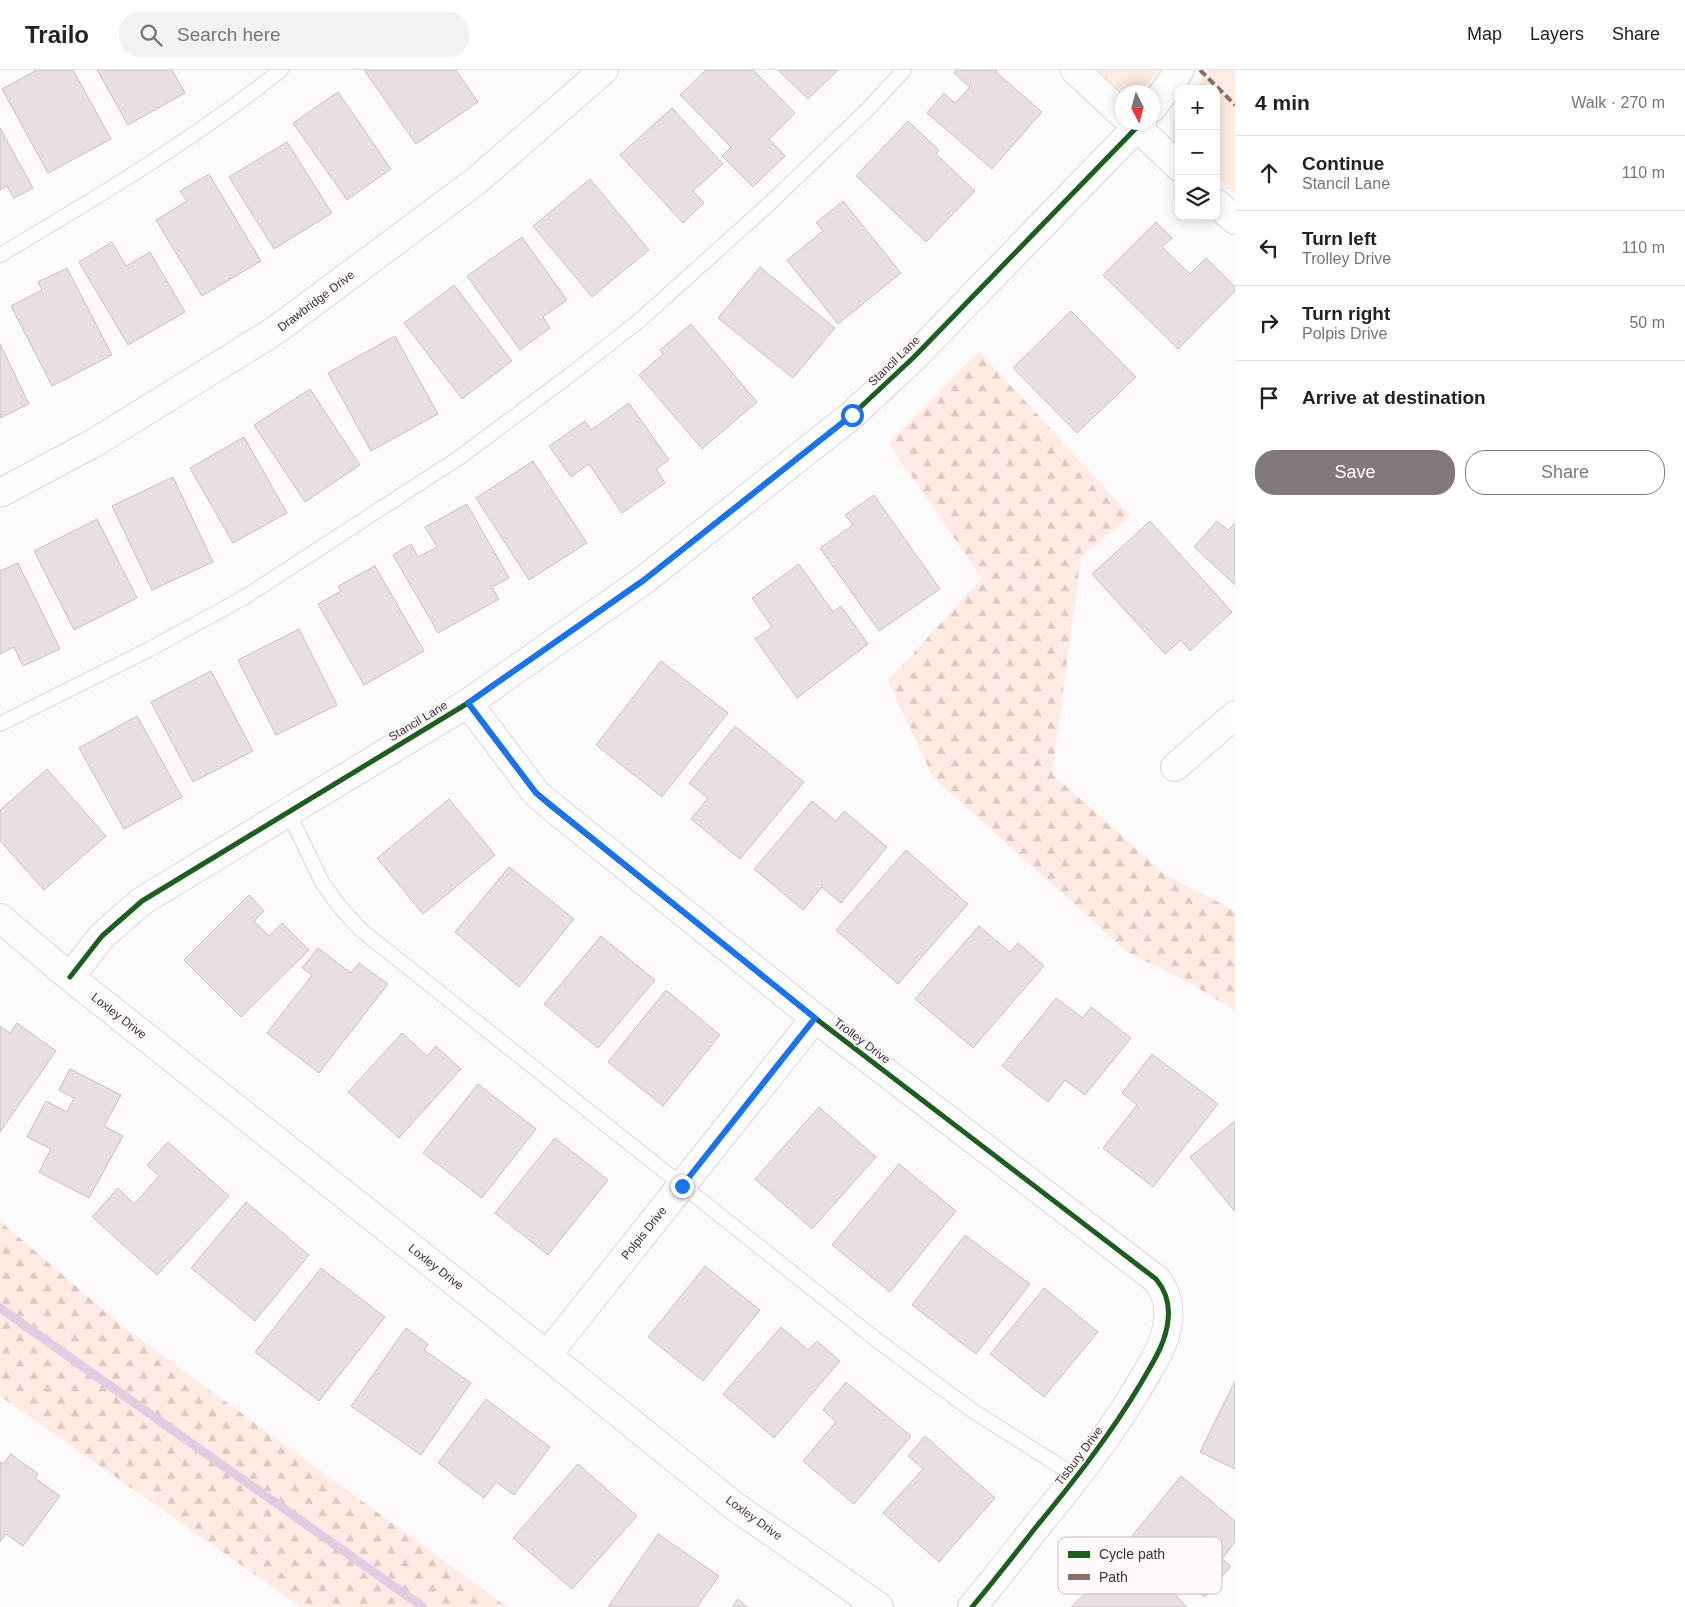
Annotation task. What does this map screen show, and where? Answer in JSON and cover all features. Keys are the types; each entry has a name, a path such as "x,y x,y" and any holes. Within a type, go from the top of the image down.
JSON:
{"street":[{"name":"Drawbridge Drive","path":"0,492 94,443 276,330 476,181 604,70"},
{"path":"1074,70 1115,102"},
{"name":"Stancil Lane","path":"1160,93 1180,70"},
{"name":"Stancil Lane","path":"70,977 102,936 142,901 468,703 644,580 852,415 914,357 1127,130"},
{"path":"1147,130 1175,162"},
{"path":"1220,206 1235,220"},
{"name":"Trolley Drive","path":"468,703 536,793 544,800 815,1018 1156,1278 1164,1288 1168,1299"},
{"path":"1175,767 1235,715"},
{"name":"Loxley Drive","path":"0,918 70,977 733,1505 879,1607"},
{"name":"Polpis Drive","path":"547,1355 815,1018"},
{"name":"Tisbury Drive","path":"972,1607 1077,1477 1120,1418 1158,1354 1168,1322 1168,1299"}],"lane":[{"path":"0,256 67,216 185,139 281,70"},
{"path":"0,724 150,649 245,597 460,457 640,320 769,204 868,109 904,70"},
{"path":"288,812 323,884 340,908 360,930 878,1342 973,1411 1077,1477"}],"green space":[{"path":"1097,70 1160,70 1146,85 1115,85 1115,87"},
{"path":"1208,70 1235,70 1235,194 1220,181 1220,85 1198,85"},
{"path":"1175,118 1175,141 1173,139 1171,123"},
{"path":"979,351 1131,515 1081,557 1052,774 1166,875 1235,911 1235,1011 1190,983 1127,952 933,777 888,681 982,578 889,444"},
{"path":"0,1221 126,1329 507,1607 301,1607 0,1396"}],"building":[{"path":"37,70 73,70 111,139 48,173 2,89"},
{"path":"97,70 172,70 185,93 128,125"},
{"path":"364,70 456,70 478,102 416,144"},
{"path":"706,70 753,70 795,113 769,139 785,156 753,187 722,156 731,147 680,95"},
{"path":"778,70 838,70 808,99"},
{"path":"956,70 997,70 996,72 1042,112 992,169 927,113 944,93 955,103 970,87 954,73"},
{"path":"338,92 391,169 347,200 293,123"},
{"path":"672,108 723,164 693,191 704,203 683,223 620,155"},
{"path":"908,121 939,150 936,154 975,191 926,242 856,176"},
{"path":"0,128 33,188 14,198 7,186 0,190"},
{"path":"287,142 332,213 274,249 229,177"},
{"path":"209,174 261,261 202,296 156,220 187,201 180,191"},
{"path":"590,179 649,250 592,297 533,226"},
{"path":"843,201 901,273 838,324 787,260 823,231 816,223"},
{"path":"1156,222 1172,238 1162,247 1190,274 1206,258 1235,287 1235,291 1178,349 1103,275"},
{"path":"522,237 567,300 543,317 550,328 520,350 467,276"},
{"path":"112,242 126,266 150,252 185,312 128,345 79,262"},
{"path":"760,267 835,328 793,378 718,318"},
{"path":"67,268 112,355 52,386 11,306 42,290 38,282"},
{"path":"454,285 512,361 462,399 404,323"},
{"path":"1071,311 1136,377 1077,433 1013,368"},
{"path":"691,324 757,402 702,449 639,375 663,354 660,350"},
{"path":"395,336 438,414 371,451 328,373"},
{"path":"0,344 29,404 0,418"},
{"path":"310,389 360,465 305,502 254,425"},
{"path":"629,403 669,460 656,469 665,483 622,513 589,464 571,477 549,446 585,421 591,430"},
{"path":"244,437 287,513 233,543 190,468"},
{"path":"533,461 587,543 529,580 476,498"},
{"path":"173,477 213,562 152,590 112,506"},
{"path":"874,495 940,589 879,631 820,548 853,525 845,515"},
{"path":"467,504 509,578 492,587 499,599 438,633 393,555 411,544 418,557 437,547 425,527"},
{"path":"97,519 137,598 74,630 34,551"},
{"path":"1150,521 1232,612 1190,651 1181,640 1165,654 1092,574"},
{"path":"1217,521 1228,530 1235,523 1235,585 1194,547"},
{"path":"18,563 60,649 23,666 14,647 0,654 0,571"},
{"path":"799,564 833,612 841,606 868,644 797,698 755,639 772,627 752,598"},
{"path":"375,566 424,651 364,685 318,604 341,591 338,586"},
{"path":"299,629 337,705 276,735 238,660"},
{"path":"661,661 728,713 662,797 596,745"},
{"path":"211,671 253,751 193,782 151,702"},
{"path":"137,716 182,797 124,829 79,748"},
{"path":"735,726 804,782 740,859 691,819 708,798 689,783"},
{"path":"47,769 106,836 44,890 0,841 0,810"},
{"path":"449,799 495,855 423,914 377,858"},
{"path":"812,801 836,821 844,811 887,847 841,903 822,887 803,910 754,869"},
{"path":"906,850 968,904 898,984 836,930"},
{"path":"509,867 574,919 519,987 455,932"},
{"path":"249,895 264,911 254,921 269,936 282,923 309,950 241,1017 184,960"},
{"path":"979,926 1010,952 1018,943 1044,966 973,1048 915,999"},
{"path":"601,936 655,980 598,1048 544,1004"},
{"path":"318,948 351,973 359,963 388,984 319,1073 267,1033 312,975 302,968"},
{"path":"666,990 720,1035 663,1106 608,1062"},
{"path":"1056,998 1083,1018 1091,1007 1131,1038 1085,1095 1065,1080 1048,1102 1002,1066"},
{"path":"17,1023 56,1051 0,1132 0,1026 10,1033"},
{"path":"402,1033 427,1056 436,1046 461,1069 399,1138 348,1092"},
{"path":"1152,1054 1218,1104 1153,1187 1103,1148 1137,1105 1122,1093"},
{"path":"70,1069 121,1095 104,1126 123,1136 89,1198 39,1172 51,1149 27,1137 46,1101 67,1112 74,1098 59,1090"},
{"path":"478,1084 536,1129 482,1198 423,1153"},
{"path":"819,1107 876,1157 812,1229 755,1179"},
{"path":"1235,1121 1235,1212 1190,1157"},
{"path":"555,1138 608,1180 548,1255 495,1213"},
{"path":"168,1142 229,1196 157,1275 92,1217 118,1188 134,1204 159,1176 147,1165"},
{"path":"899,1164 956,1211 890,1292 832,1245"},
{"path":"246,1202 309,1255 255,1321 191,1268"},
{"path":"965,1235 1030,1284 976,1354 912,1305"},
{"path":"705,1266 760,1310 703,1381 648,1337"},
{"path":"321,1268 385,1317 319,1401 255,1352"},
{"path":"1044,1288 1098,1332 1044,1397 990,1354"},
{"path":"781,1327 808,1350 817,1341 840,1361 774,1438 723,1394"},
{"path":"406,1328 428,1344 424,1350 471,1383 421,1455 351,1406"},
{"path":"1235,1381 1235,1469 1200,1452"},
{"path":"846,1382 911,1436 854,1504 803,1461 836,1422 823,1410"},
{"path":"486,1399 550,1447 514,1495 496,1482 484,1498 438,1463"},
{"path":"925,1436 995,1498 939,1562 883,1513 923,1469 908,1456"},
{"path":"11,1454 38,1474 35,1478 60,1496 23,1546 6,1534 0,1542 0,1462 3,1464"},
{"path":"578,1464 637,1516 572,1589 513,1538"},
{"path":"1181,1476 1235,1521 1235,1542 1222,1559 1222,1537 1132,1536"},
{"path":"658,1534 719,1576 697,1607 608,1607"},
{"path":"1222,1559 1231,1566 1222,1577"},
{"path":"1085,1594 1175,1594 1187,1607 1071,1607"},
{"path":"738,1599 747,1607 732,1607"}],"waterway":[{"path":"0,1308 423,1607"}],"marked path":[{"path":"1200,70 1235,105"}],"cycle path":[{"path":"70,977 102,936 142,901 468,703 644,580 852,415 914,357 1134,130"},
{"path":"468,703 536,793 551,806 815,1018 1156,1279 1162,1288 1168,1309 1167,1329 1158,1353 1141,1383 1092,1457 972,1607"}],"route":[{"path":"682,1186 815,1018 536,793 468,703 644,580 852,415"}]}
